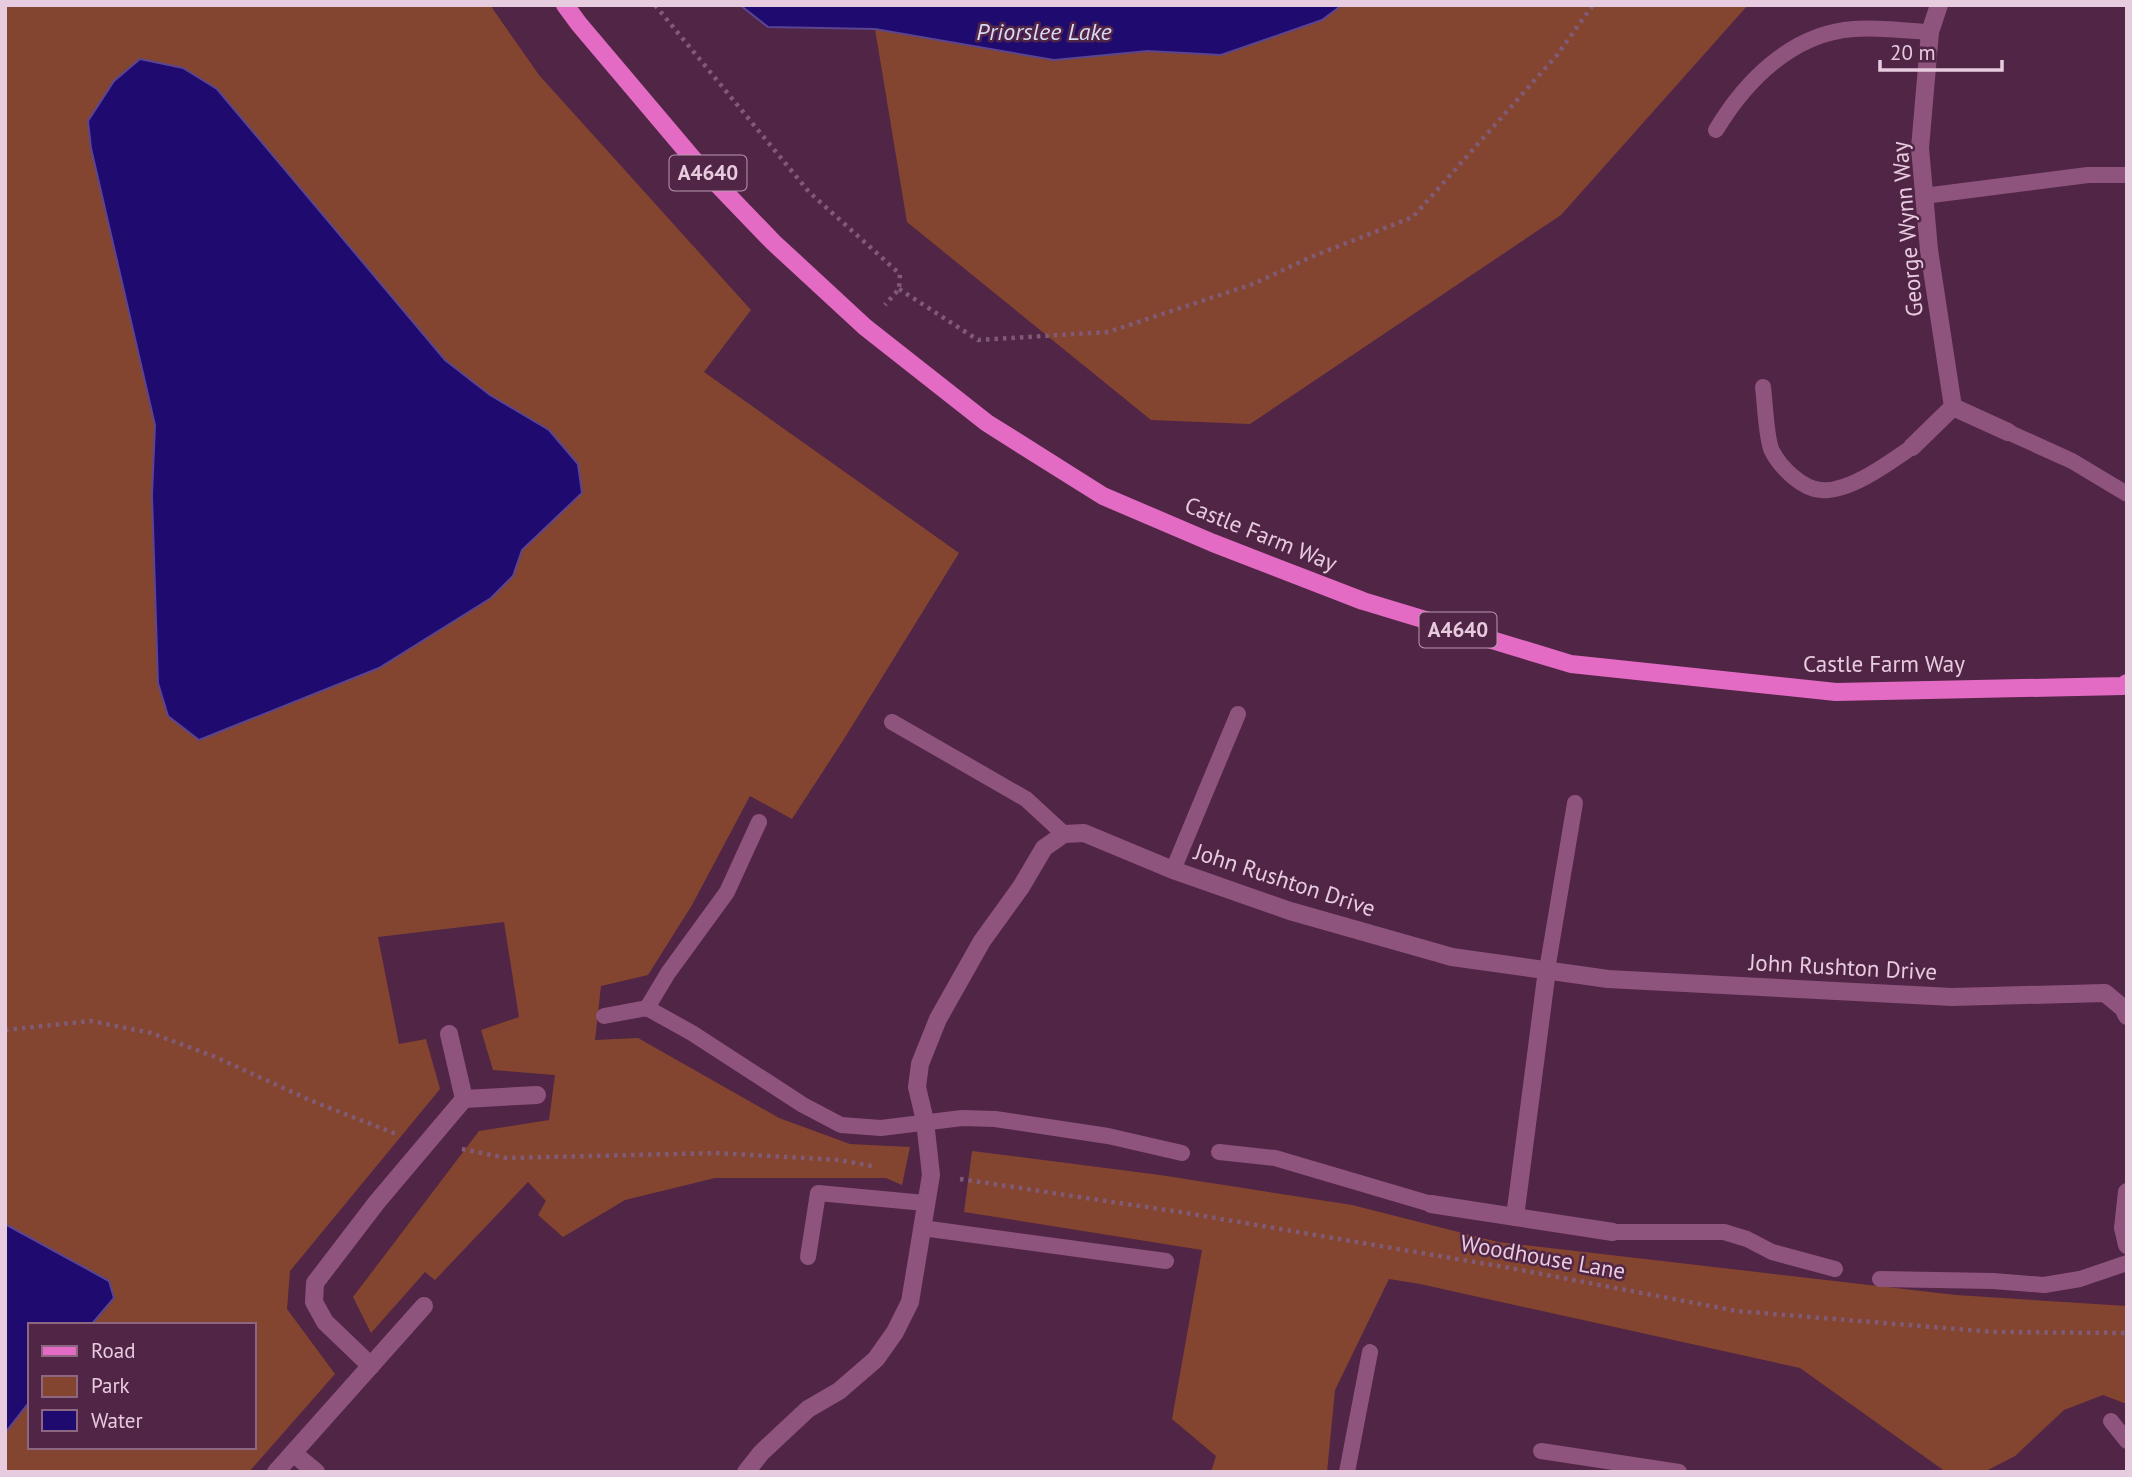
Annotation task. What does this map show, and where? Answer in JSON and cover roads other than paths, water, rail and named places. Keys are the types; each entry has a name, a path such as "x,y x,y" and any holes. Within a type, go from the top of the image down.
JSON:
{"main road":[{"name":"Castle Farm Way","path":"565,5 694,160 773,242 865,327 987,423 1103,496 1213,543 1363,601 1571,664 1836,692 2125,686"}],"street":[{"name":"George Wynn Way","path":"1939,5 1930,32 1920,148 1933,275 1953,407"},
{"path":"1912,447 1953,407 2008,432"},
{"name":"John Rushton Drive","path":"1063,834 1084,833 1173,870 1290,911 1452,957 1608,979 1952,997 2105,993 2127,1016"},
{"path":"746,1472 761,1453 808,1409 839,1391 876,1359 895,1332 910,1302 931,1175 918,1087 920,1064 938,1019 982,941 1021,887 1044,848 1063,834"},
{"path":"1515,1217 1547,970"},
{"path":"449,1034 464,1099"},
{"path":"371,1366 325,1322 314,1302 316,1283 377,1202 464,1099 537,1095"},
{"path":"2127,1192 2123,1228 2127,1245"},
{"path":"1431,1204 1613,1232"},
{"path":"276,1472 424,1306"},
{"path":"293,1452 316,1472"}],"lane":[{"path":"1716,130 1732,104 1771,65 1787,51 1823,34 1855,29 1930,32"},
{"path":"1924,197 2088,175 2127,175"},
{"path":"1763,387 1771,449 1792,478 1819,491 1842,487 1881,468 1912,447"},
{"path":"2008,432 2072,461 2127,494"},
{"name":"John Rushton Drive","path":"1173,870 1238,714"},
{"path":"892,722 1026,799 1063,834"},
{"path":"1547,970 1575,803"},
{"path":"647,1008 668,973 727,892 759,822"},
{"path":"604,1016 647,1008 692,1033 803,1105 841,1125 881,1128 962,1118 995,1119 1108,1136 1182,1153"},
{"path":"1219,1152 1275,1158 1431,1204"},
{"path":"808,1257 818,1193 925,1203"},
{"path":"922,1228 1166,1261"},
{"path":"1613,1232 1724,1232 1772,1252 1835,1269"},
{"path":"1880,1279 1993,1281 2043,1285 2080,1279 2127,1263"},
{"path":"1347,1472 1370,1352"},
{"path":"2111,1421 2127,1441"},
{"path":"1541,1451 1679,1472"}],"water":[{"name":"Priorslee Lake","path":"740,5 1342,5 1322,20 1221,55 1148,51 1054,60 875,29 768,27"},
{"path":"140,59 183,68 217,89 445,360 490,395 549,430 578,464 582,493 522,550 513,576 491,598 379,668 199,740 168,716 158,683 152,495 155,425 91,148 88,121 114,81"},
{"path":"5,1224 109,1281 114,1298 93,1323 28,1323 28,1404 5,1433"}]}
